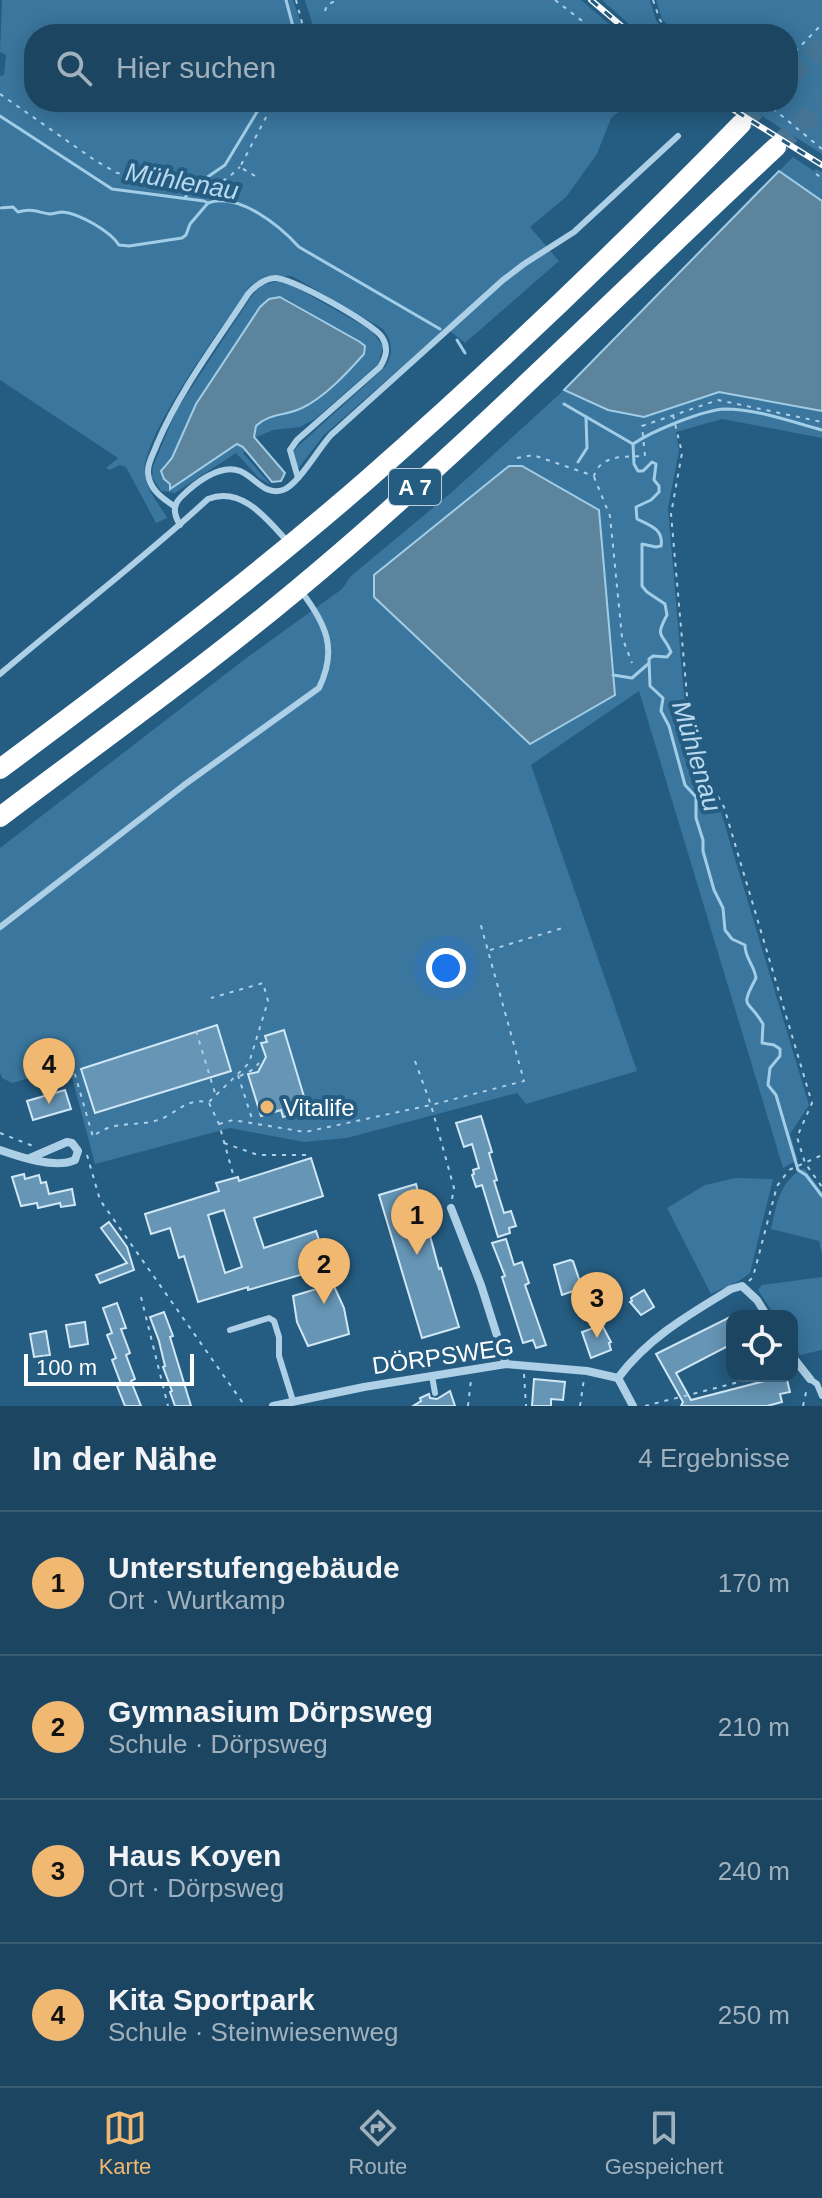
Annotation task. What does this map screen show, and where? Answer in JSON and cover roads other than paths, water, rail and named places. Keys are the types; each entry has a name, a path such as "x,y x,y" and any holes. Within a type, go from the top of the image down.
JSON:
{"highway":[{"name":"A 7","path":"0,769 191,625 367,479 568,297 741,124"},
{"name":"A 7","path":"0,817 299,588 456,451 776,147"}],"street":[{"path":"0,1150 34,1156 72,1162 80,1144 67,1142 34,1156"},
{"path":"451,1208 481,1285 506,1364"},
{"path":"633,1406 618,1378 635,1356 668,1327 731,1289 742,1286 763,1310"},
{"name":"DÖRPSWEG","path":"273,1406 506,1364 551,1366 618,1378"},
{"path":"798,1364 810,1379"}],"lane":[{"path":"174,506 205,479 225,469 242,471 269,490 279,491 291,486 316,450 331,435 503,280 574,232 678,136"},
{"path":"180,525 174,506 155,491 148,472 165,424 181,394 248,294 258,284 272,278 290,280 372,327 383,338 387,351 380,367 297,440 290,450 298,478"},
{"path":"0,674 208,499 215,496 240,498 263,514 290,545"},
{"path":"0,927 184,785 319,688 329,658 328,639 319,614 299,588"},
{"path":"230,1330 269,1318 274,1321 279,1337 279,1356 293,1401"},
{"path":"550,1377 551,1366"},
{"path":"432,1376 435,1393"},
{"path":"810,1379 817,1384 822,1396"}],"waterway":[{"path":"286,0 292,24"},
{"path":"185,198 190,189 225,165 257,112"},
{"name":"Mühlenau","path":"0,116 112,189 208,203 233,202 258,213 299,247 440,329"},
{"path":"0,208 13,207 18,212 70,213 102,229 119,245 129,246 182,238 208,203"},
{"name":"Mühlenau","path":"457,340 465,353"},
{"name":"Mühlenau","path":"564,404 633,444 634,464 638,471 643,471 652,462 656,464 654,480 659,492 636,507 637,519 655,528 661,540 661,546 642,544 642,586 665,604 667,615 660,632 671,652 667,657 653,656 649,659 650,686 663,698 661,711 669,726 685,785 696,797 696,818 703,851 714,890 723,908 725,930 732,939 745,945 755,973 747,1000 763,1024 762,1043 780,1049 780,1056 770,1068 768,1085 776,1095 798,1170 806,1175 822,1196"},
{"path":"633,444 678,422 725,409 762,414 822,430"},
{"path":"578,462 587,448 586,417"},
{"name":"Mühlenau","path":"613,675 632,678 648,664"}],"tunnel":[{"path":"798,68 822,45"},
{"path":"776,147 822,104"},
{"path":"741,124 753,112"}],"railway":[{"path":"591,0 619,24"},
{"path":"737,112 822,165"}],"place":[{"name":"Kita Sportpark","path":"49,1104"},
{"name":"Vitalife","path":"267,1107"},
{"name":"Unterstufengebäude","path":"417,1255"},
{"name":"Gymnasium Dörpsweg","path":"324,1304"},
{"name":"Haus Koyen","path":"597,1338"}]}
